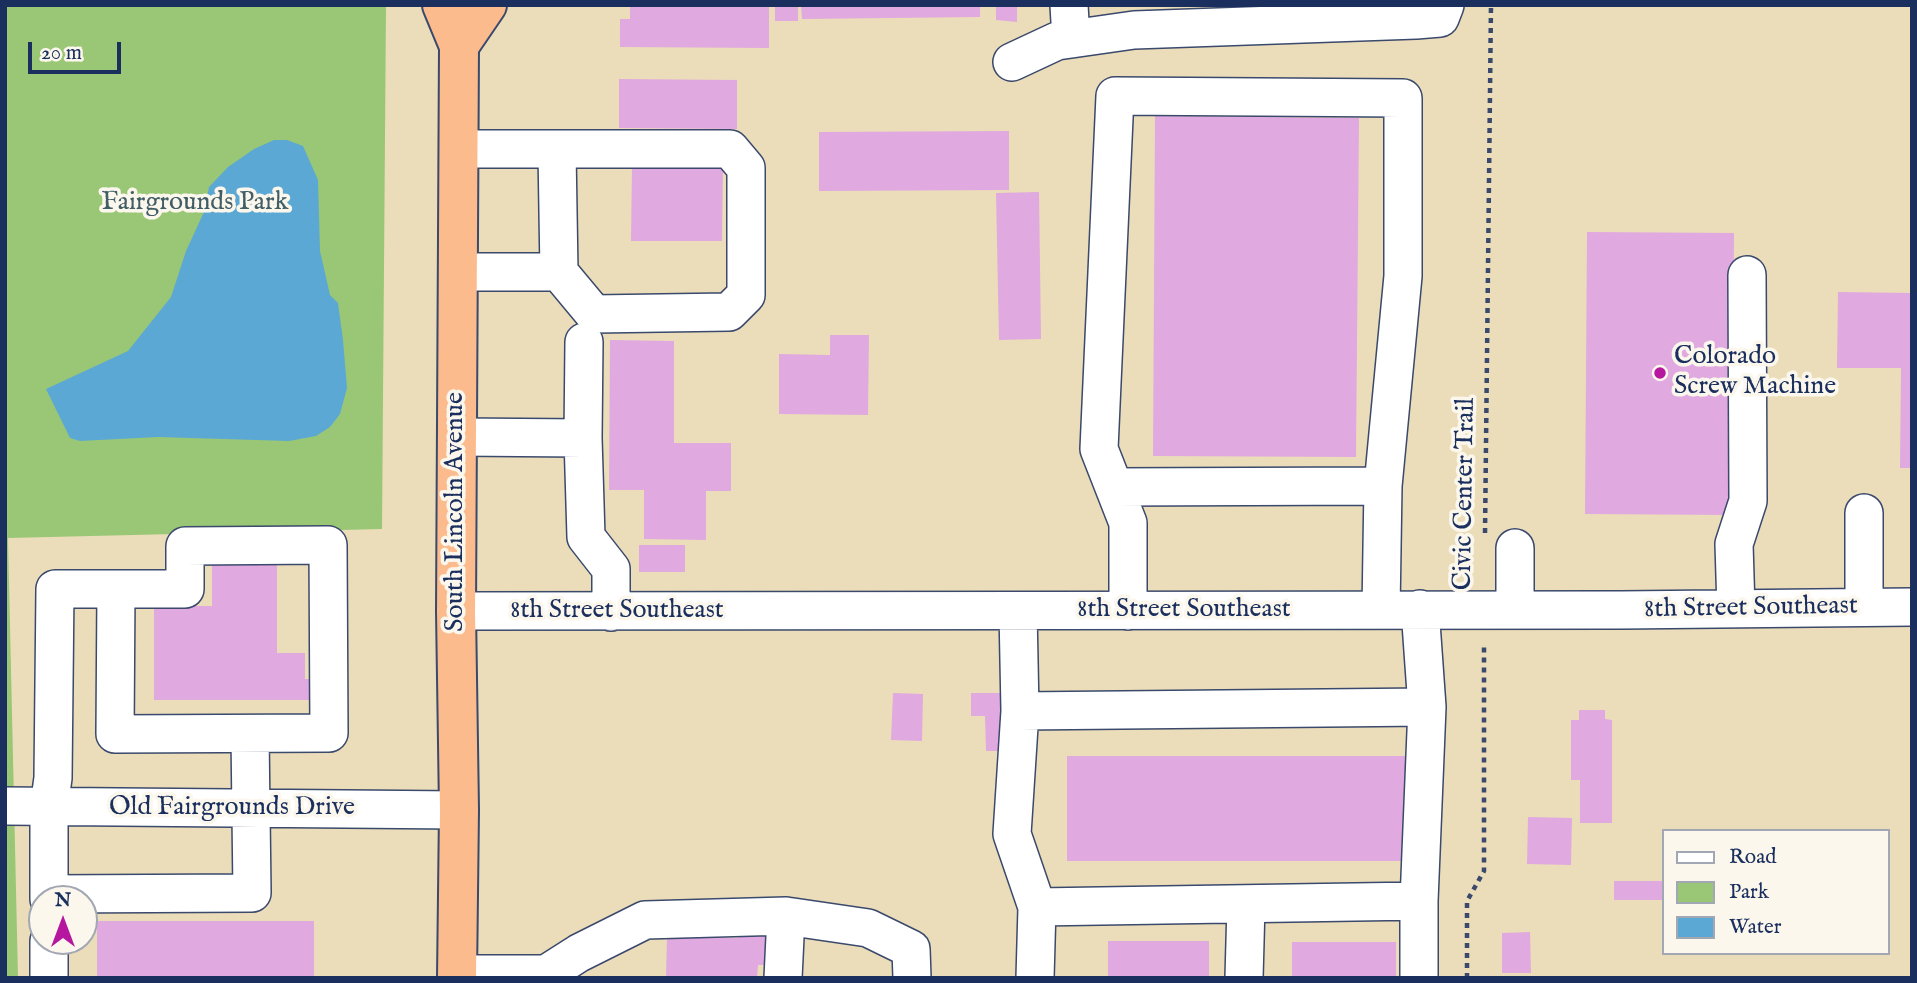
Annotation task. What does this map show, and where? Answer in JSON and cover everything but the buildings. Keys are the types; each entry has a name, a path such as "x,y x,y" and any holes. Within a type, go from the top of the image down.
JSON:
{"highway":[{"name":"South Lincoln Avenue","path":"442,5 459,46 457,976"},
{"path":"459,46 487,5"}],"street":[{"path":"1012,62 1057,41 1070,22 1134,30 1416,20 1440,18 1445,5"},
{"path":"1128,611 1128,523 1099,449 1115,96 1403,97 1403,276 1382,485 1381,610"},
{"path":"459,149 730,149 746,168 746,295 729,312 594,314 559,272 557,151"},
{"path":"459,272 559,272"},
{"path":"1736,609 1734,544 1748,502 1747,275"},
{"path":"584,342 586,537 611,569 611,612"},
{"path":"458,437 583,438"},
{"path":"1114,486 1382,485"},
{"path":"1864,513 1864,607"},
{"path":"49,885 55,589 116,589 186,589 186,546 328,545 329,733 115,734 116,589"},
{"path":"1499,610 1500,545"},
{"name":"8th Street Southeast","path":"456,611 1912,607"},
{"path":"1419,978 1419,901 1427,707 1420,609"},
{"path":"1018,611 1020,711 1012,834 1037,907 1035,978"},
{"path":"1020,711 1427,707"},
{"path":"98,895 252,893 250,734"},
{"name":"Old Fairgrounds Drive","path":"5,806 459,810"},
{"path":"1037,907 1419,901"},
{"path":"1244,978 1246,905"},
{"path":"457,976 547,976 579,953 645,920 786,916 868,928 911,949 912,978"},
{"path":"783,978 786,916"},
{"path":"49,955 49,978"}],"path":[{"name":"Civic Center Trail","path":"1490,5 1500,545"},
{"name":"Civic Center Trail","path":"1467,978 1467,901 1483,871 1499,610"}],"green space":[{"name":"Fairgrounds Park","path":"5,5 386,5 382,529 8,538 18,978 5,978"}],"water":[{"path":"274,140 287,140 303,146 318,180 320,251 330,295 338,303 343,340 347,388 340,414 330,427 316,436 289,441 158,437 80,441 70,438 46,389 128,351 171,297 186,251 204,212 209,187 228,167 254,149"}],"place":[{"name":"Colorado Screw Machine","path":"1660,373"}]}
